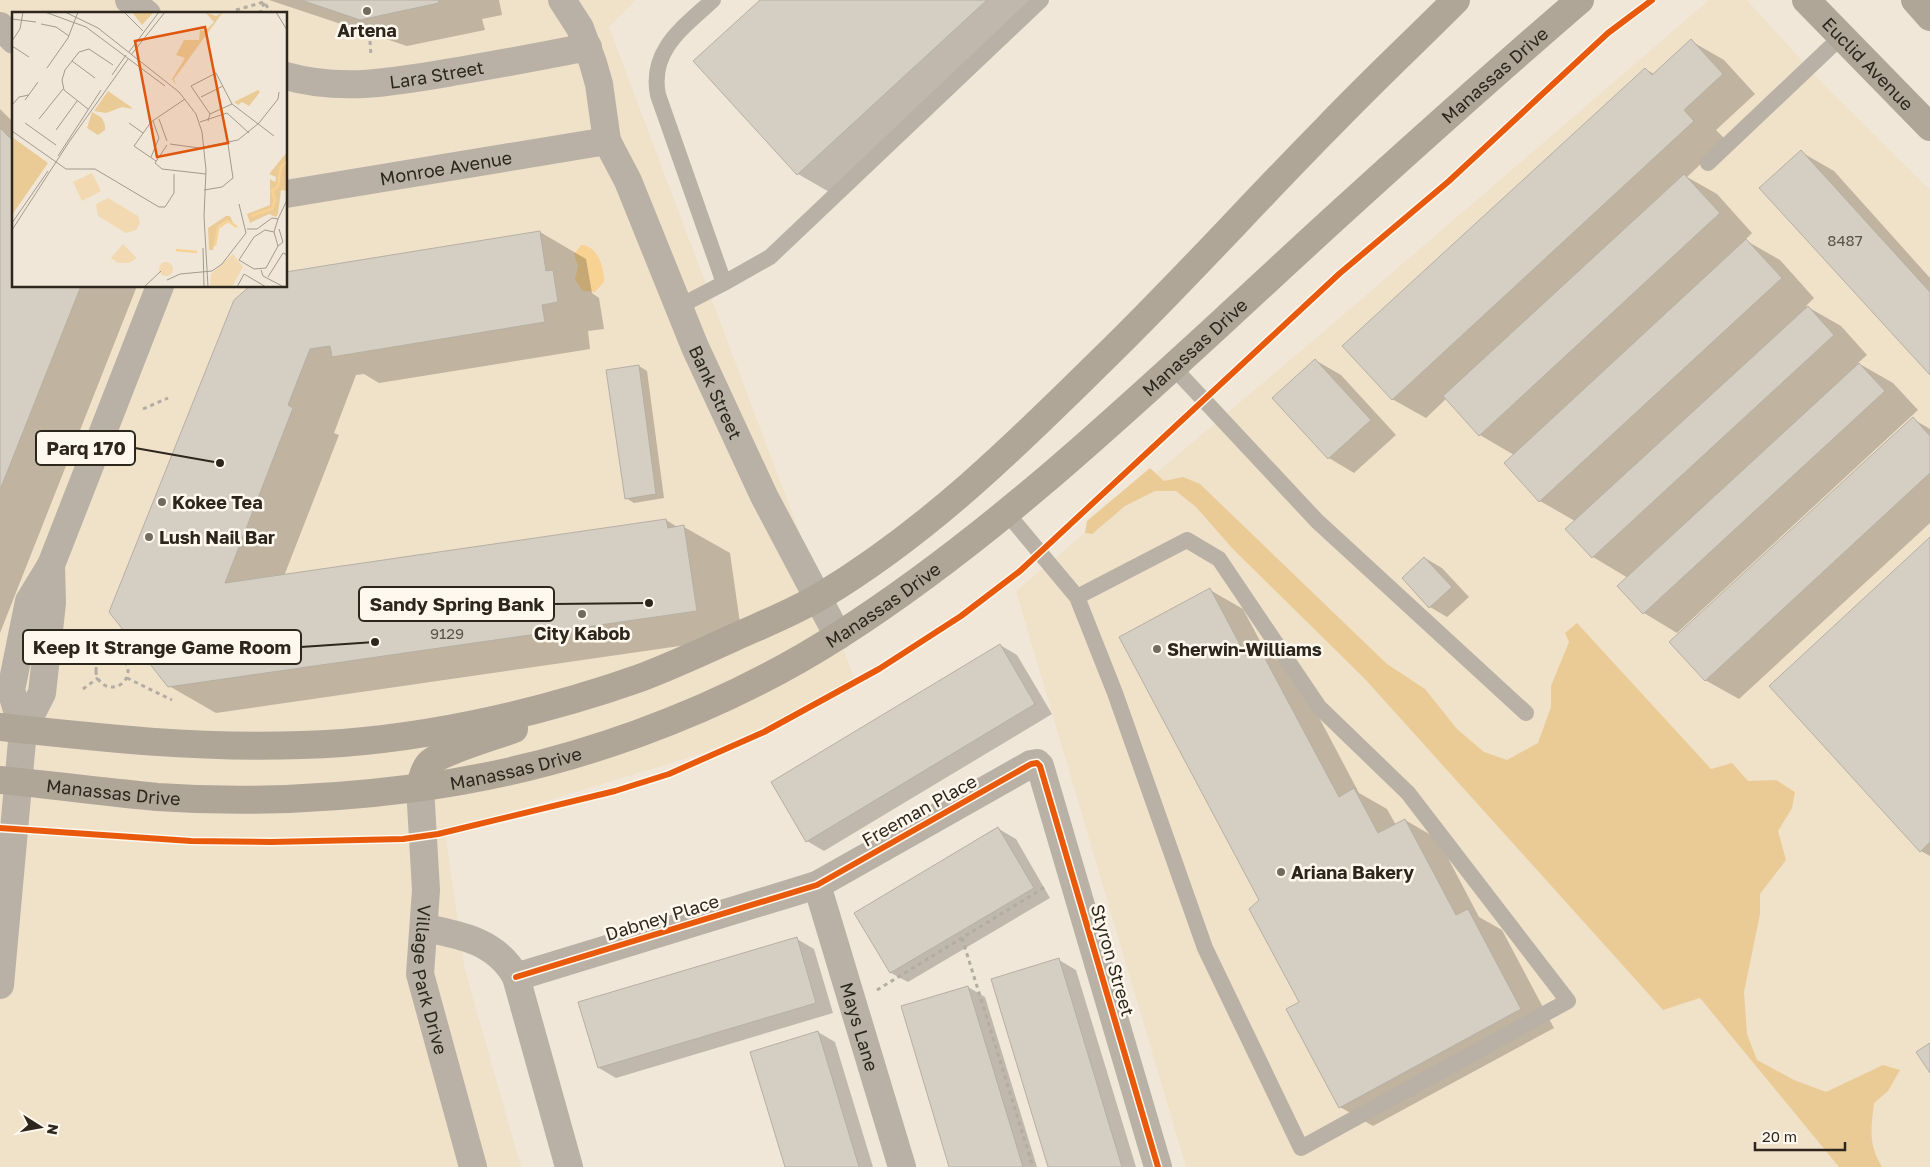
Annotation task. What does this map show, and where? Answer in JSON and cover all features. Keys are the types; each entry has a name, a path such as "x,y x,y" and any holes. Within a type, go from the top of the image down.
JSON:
{"main road":[{"path":"11,728 184,743 301,746 355,742 476,723 641,678 819,597 954,501 1014,447 1154,309 1328,127 1456,0"},
{"name":"Manassas Drive","path":"9,781 161,797 258,799 344,796 420,787 513,770 630,737 702,707 773,674 838,636 958,552 1121,416 1328,224 1580,0"},
{"name":"Euclid Avenue","path":"1806,0 1930,127"},
{"path":"1915,0 1930,17"},
{"path":"420,787 430,762 454,750 524,725 561,701"}],"street":[{"path":"129,0 144,12"},
{"path":"562,0 572,13 588,47 599,84 607,141"},
{"path":"0,26 12,38"},
{"name":"Lara Street","path":"288,77 300,80 349,85 399,82 588,47"},
{"name":"Bank Street","path":"607,141 628,180 678,307 764,496 838,636"},
{"name":"Monroe Avenue","path":"288,194 607,141"},
{"path":"0,986 11,690 29,601 51,565 159,288"},
{"name":"Styron Street","path":"1037,763 1040,766 1158,1167"},
{"name":"Freeman Place","path":"817,885 1022,769 1037,763"},
{"name":"Village Park Drive","path":"420,787 426,890 425,928 420,974 473,1167"},
{"name":"Dabney Place","path":"516,977 817,885"},
{"name":"Mays Lane","path":"817,885 902,1167"},
{"path":"425,928 468,938 491,948 509,965 516,977 568,1167"}],"lane":[{"path":"713,0 674,36 664,50 656,69 655,82 724,284"},
{"path":"678,307 724,284 770,257 1041,0"},
{"path":"1708,162 1842,37"},
{"path":"1173,367 1317,521 1526,713"},
{"path":"1006,512 1077,597 1114,693 1205,948 1301,1148 1568,1001 1408,793 1319,707 1219,559 1187,540 1077,597"}],"path":[{"path":"236,10 264,1 271,12"},
{"path":"113,655 123,658 126,663 127,678 120,684 110,687 98,678 96,673 99,662 102,658 113,655"},
{"path":"83,689 98,678"},
{"path":"127,678 172,700"},
{"path":"853,1004 1071,871"},
{"path":"962,938 1033,1167"}],"shaded area":[{"path":"0,0 636,0 609,27 855,680 746,740 445,832 465,970 521,1167 0,1167"},
{"path":"1709,0 1747,0 1823,84 1930,190 1930,1167 1186,1167 1016,591 1321,334"},
{"path":"581,245 587,246 596,253 603,270 604,282 595,292 583,291 575,280 578,266 574,254"},
{"path":"1150,468 1164,481 1183,477 1200,484 1387,664 1425,689 1457,729 1484,752 1507,760 1538,743 1551,707 1551,686 1569,642 1565,633 1577,623 1711,769 1732,763 1748,781 1776,780 1795,792 1792,808 1778,831 1786,860 1760,894 1760,914 1744,992 1747,1034 1757,1060 1794,1080 1826,1092 1883,1065 1900,1070 1888,1091 1874,1103 1872,1136 1874,1151 1882,1167 1839,1167 1700,998 1663,1010 1365,679 1232,548 1196,507 1176,491 1155,491 1125,506 1092,534 1085,533 1087,521"}],"building":[{"name":"Artena","path":"301,0 438,0 439,3 360,20"},
{"path":"760,0 987,0 797,175 693,61"},
{"path":"1691,39 1723,74 1684,110 1694,121 1392,400 1342,346 1645,68 1652,75"},
{"path":"0,128 12,140 12,288 80,288 0,490"},
{"path":"1801,150 1930,292 1930,375 1759,188"},
{"path":"1684,174 1720,213 1479,436 1443,396"},
{"path":"540,231 546,271 553,270 558,302 542,305 545,322 332,357 330,346 310,349 288,405 293,408 225,583 666,519 668,528 684,525 697,611 168,687 109,612 234,300 248,288 288,288 288,272"},
{"path":"1746,239 1782,278 1539,502 1504,463"},
{"path":"1808,306 1834,335 1592,558 1565,529"},
{"path":"1315,359 1371,420 1328,459 1272,398"},
{"path":"1859,363 1885,391 1643,614 1617,586"},
{"path":"639,365 656,494 625,499 606,370"},
{"path":"1913,417 1930,436 1930,473 1705,681 1669,642"},
{"path":"1930,537 1930,842 1920,852 1769,686"},
{"path":"1424,557 1452,587 1429,608 1402,578"},
{"path":"1210,588 1246,656 1260,649 1339,797 1354,788 1378,833 1405,819 1456,915 1468,909 1521,1009 1339,1108 1286,1009 1299,1002 1249,909 1259,900 1119,637"},
{"path":"1000,644 1035,704 806,842 771,782"},
{"path":"998,827 1034,888 890,973 854,913"},
{"path":"797,937 816,1003 598,1068 578,1002"},
{"path":"1059,958 1122,1167 1048,1167 991,979"},
{"path":"968,986 1023,1167 949,1167 901,1006"},
{"path":"818,1031 859,1167 785,1167 750,1052"},
{"path":"1930,1043 1930,1073 1916,1052"}],"cycle path":[{"path":"0,828 191,841 271,842 403,839 438,834 615,791 669,774 764,732 879,669 961,616 1020,571 1339,274 1449,181 1608,33 1652,0"},
{"path":"516,977 817,885 1031,764 1037,763 1040,766 1158,1167"}],"place":[{"name":"Artena","path":"367,11"},
{"name":"Parq 170","path":"220,463"},
{"name":"Kokee Tea","path":"162,502"},
{"name":"Lush Nail Bar","path":"149,537"},
{"name":"Sandy Spring Bank","path":"649,603"},
{"name":"City Kabob","path":"582,614"},
{"name":"Keep It Strange Game Room","path":"375,642"},
{"name":"Sherwin-Williams","path":"1157,649"},
{"name":"Ariana Bakery","path":"1281,872"}]}
